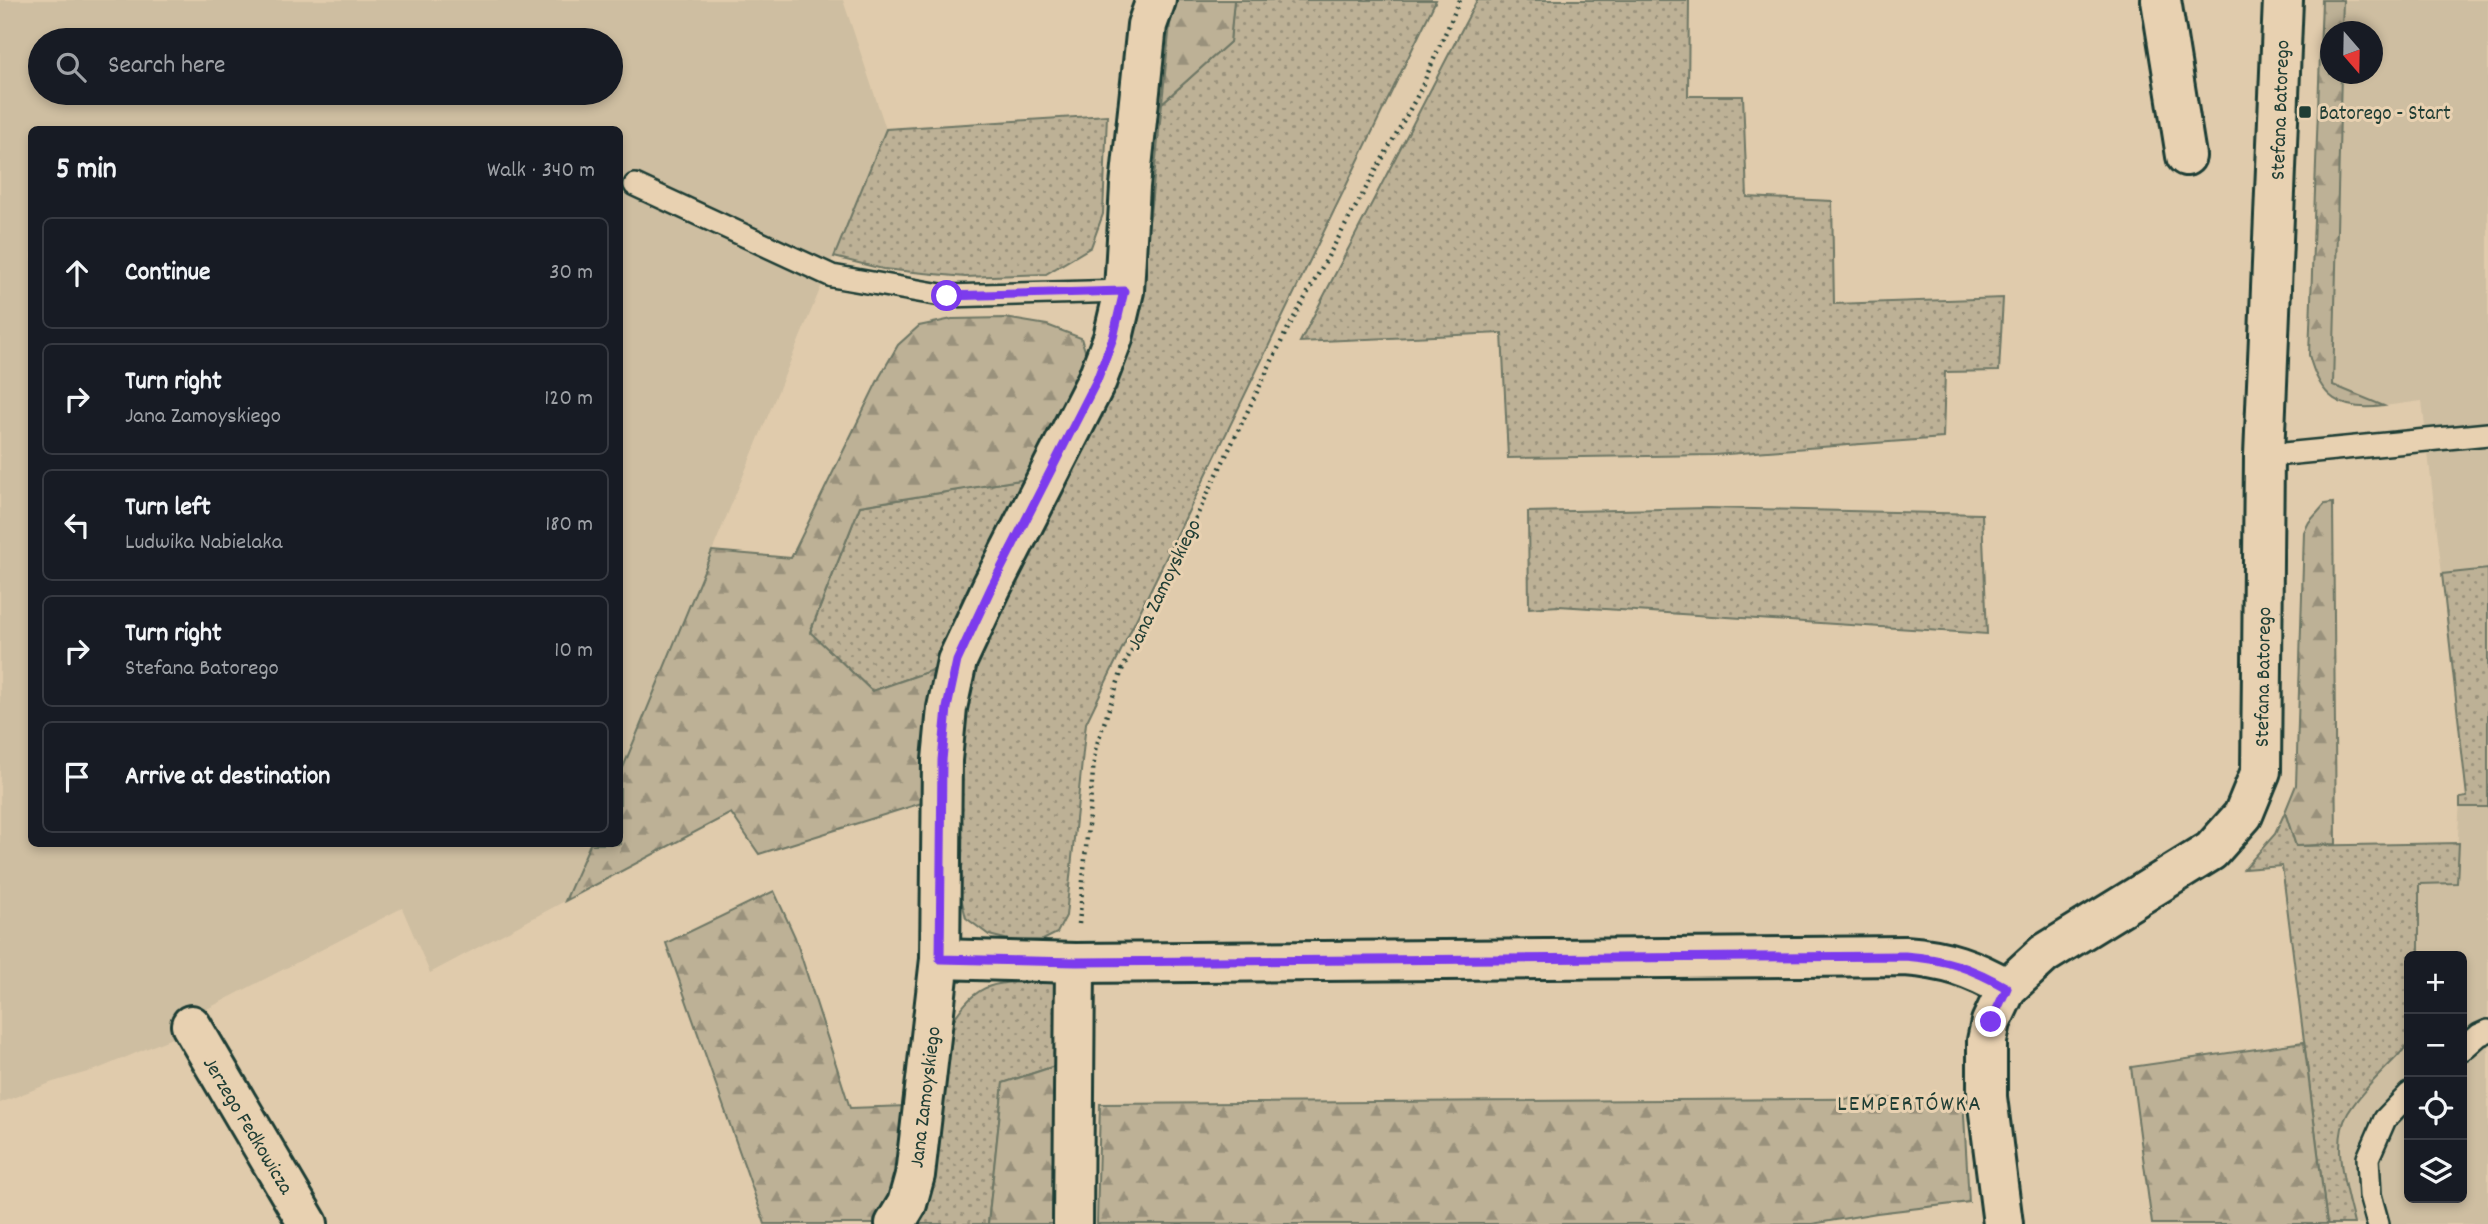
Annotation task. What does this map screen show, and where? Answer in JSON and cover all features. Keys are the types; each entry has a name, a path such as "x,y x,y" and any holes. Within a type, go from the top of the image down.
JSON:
{"street":[{"name":"Jana Zamoyskiego","path":"895,1224 907,1204 915,1175 940,959 942,760 947,708 957,661 992,586 1097,380 1113,338 1124,291 1130,186 1147,25 1156,0"},
{"path":"2161,0 2186,156"},
{"name":"Stefana Batorego","path":"2003,1224 1987,1097 1987,1041 1991,1022 2007,988 2044,954 2211,851 2243,815 2261,771 2264,456 2283,0"},
{"path":"940,959 1076,962 1905,956 1936,958 1965,967 2007,988"},
{"path":"1073,1224 1076,962"},
{"name":"Jerzego Fedkowicza","path":"191,1025 308,1224"}],"lane":[{"path":"635,185 832,276 947,296 1124,291"},
{"path":"2264,456 2488,434"},
{"path":"2467,1046 2488,1031"},
{"path":"2378,1224 2370,1195 2368,1158 2385,1119 2404,1099"}],"path":[{"name":"Jana Zamoyskiego","path":"1076,962 1095,750 1122,670 1286,332 1419,93 1460,0"}],"shaded area":[{"path":"0,0 843,0 886,129 623,768 623,126 28,126 28,847 589,847 565,901 430,973 402,908 207,1009 212,1021 98,1069 53,1082 0,1103"},
{"path":"2343,0 2488,0 2488,569 2442,574 2422,401 2384,406 2333,385 2341,84 2383,84 2383,21 2342,21"},
{"path":"2488,797 2488,1224 2327,1224 2282,865 2457,854 2460,798"}],"green space":[{"path":"1177,0 1234,0 1230,42 1162,103 1170,24"},
{"path":"1234,0 1436,0 1086,723 1066,916 1057,933 1043,940 1013,941 989,935 966,918 958,885 958,725 967,682 1134,313 1150,215 1162,103 1230,42"},
{"path":"1477,0 1689,0 1688,96 1743,96 1747,197 1832,201 1834,304 2003,298 1999,371 1945,372 1943,438 1714,455 1508,458 1502,333 1300,342"},
{"path":"2322,0 2343,0 2342,21 2321,21"},
{"path":"2320,55 2320,84 2341,84 2333,385 2384,406 2355,407 2334,399 2319,382 2309,355"},
{"path":"1107,115 1103,214 1091,247 1046,274 965,277 883,269 834,257 886,129"},
{"path":"1005,318 1047,325 1081,338 1087,357 1026,479 860,506 810,632 872,691 936,669 922,803 759,854 731,813 565,901 589,847 623,847 623,768 712,551 791,558 879,378 898,345 919,326 952,319"},
{"path":"1026,479 936,669 872,691 810,633 860,506"},
{"path":"2333,503 2336,844 2296,846 2285,812 2296,785 2304,532 2325,504"},
{"path":"1708,508 1982,514 1987,634 1559,606 1529,608 1528,512"},
{"path":"2488,569 2488,807 2460,807 2460,798 2467,797 2442,574"},
{"path":"2285,812 2296,846 2459,843 2457,883 2419,884 2419,951 2404,951 2404,1049 2361,1094 2343,1125 2340,1153 2354,1224 2327,1224 2282,866 2244,869 2275,834"},
{"path":"774,891 795,937 850,1108 907,1106 901,1197 878,1224 765,1224 666,943"},
{"path":"1054,981 1055,1066 1003,1083 988,1224 916,1224 946,1032 968,1001 990,986"},
{"path":"2304,1042 2327,1224 2152,1224 2131,1067"},
{"path":"1055,1066 1053,1224 988,1224 1003,1083"},
{"path":"1963,1098 1969,1202 1812,1224 1097,1224 1100,1104"}],"place":[{"name":"Batorego - Start","path":"2305,112"}],"district":[{"name":"LEMPERTÓWKA","path":"1910,1102"}],"route":[{"path":"947,296 1124,291 1113,338 1097,380 992,586 957,661 947,708 942,760 940,959 1076,962 1905,956 1936,958 1965,967 2007,988 1991,1022"}]}
